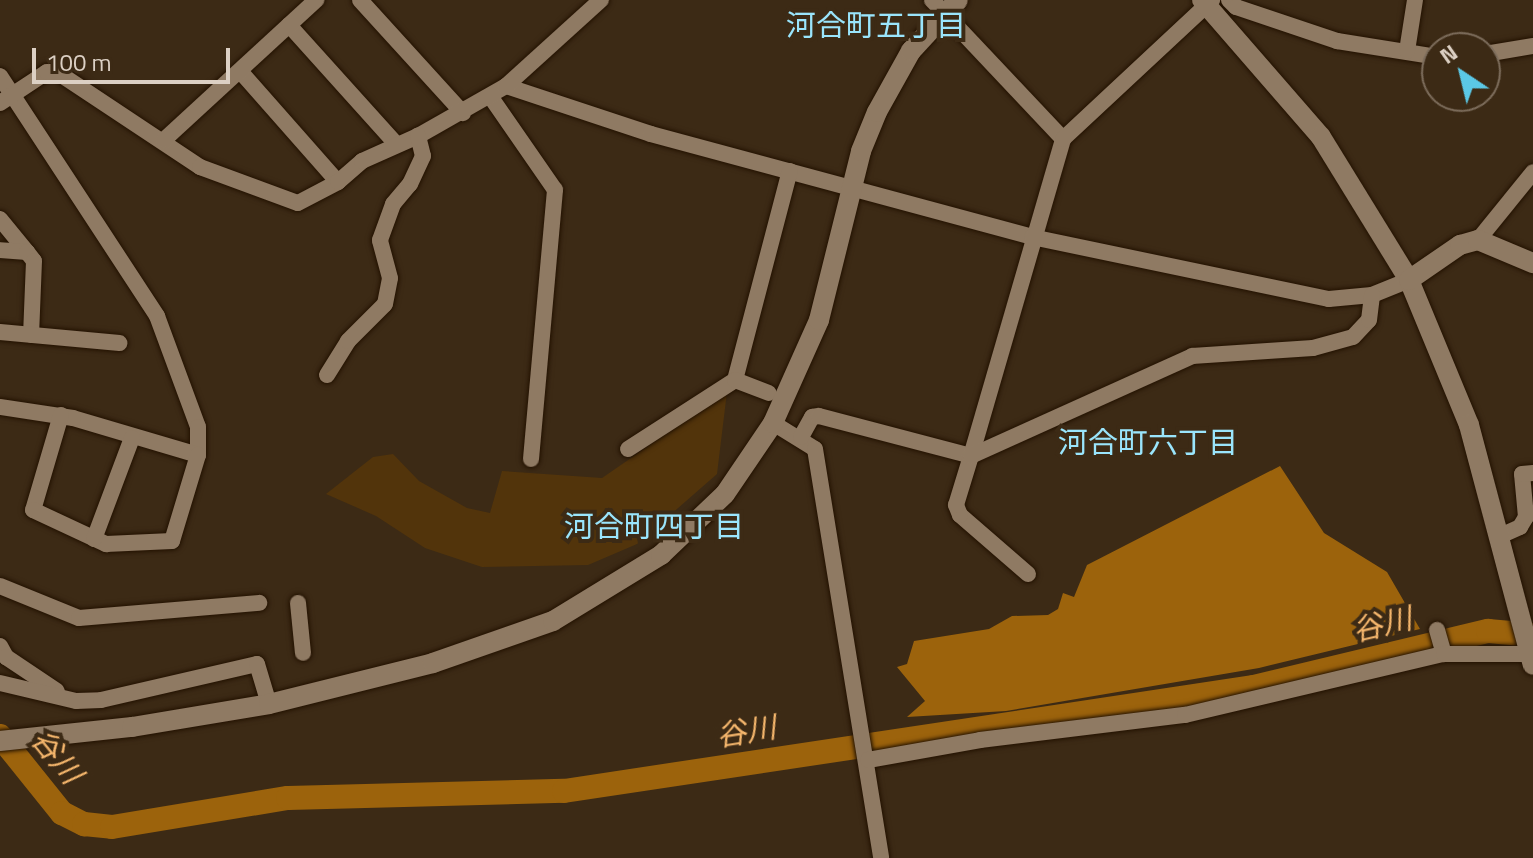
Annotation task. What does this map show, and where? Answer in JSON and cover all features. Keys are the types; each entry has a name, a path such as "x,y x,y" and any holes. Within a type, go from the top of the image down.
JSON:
{"street":[{"path":"164,140 316,0"},
{"path":"360,0 463,113"},
{"path":"6,99 47,72 57,72 164,140 200,167 289,202 338,182 362,161 463,113 506,86 601,0"},
{"path":"1229,0 1236,7 1337,41 1421,54"},
{"path":"1407,51 1415,0"},
{"path":"866,752 1185,715 1443,652 1531,657 1525,620 1465,413 1409,280 1321,137 1207,2 1063,139 1032,237 956,505 960,515 1028,574"},
{"path":"10,740 269,704 433,663 553,621 661,555 708,511 750,461 773,423 819,320 861,151 895,75 945,5 1063,139"},
{"path":"289,25 397,145"},
{"path":"1501,51 1533,46"},
{"path":"240,71 338,182"},
{"path":"0,76 6,99 157,316 198,427 198,455 172,541 118,547 33,510 61,415"},
{"path":"506,86 651,134 1032,237 1329,299 1372,295 1409,280 1460,245 1478,240 1533,172"},
{"path":"490,96 555,190 531,459"},
{"path":"327,375 348,341 385,304 390,278 380,240 393,204 410,184 423,156 418,136"},
{"path":"628,449 735,380 790,171"},
{"path":"0,219 34,261 31,335"},
{"path":"1478,240 1533,263"},
{"path":"0,250 27,252"},
{"path":"801,437 812,417 819,416 971,456 1192,356 1313,348 1353,337 1369,320 1372,295"},
{"path":"0,332 119,343"},
{"path":"735,380 769,393"},
{"path":"0,407 61,415 198,455"},
{"path":"773,423 801,437 815,449 881,858"},
{"path":"94,539 132,438"},
{"path":"1500,536 1520,527 1526,517 1522,474 1533,473"},
{"path":"0,586 79,618 259,603"},
{"path":"298,603 303,653"},
{"path":"1437,630 1443,652"},
{"path":"0,646 46,686 76,701"},
{"path":"0,683 76,701 101,700 257,664 269,704"}],"shaded area":[{"path":"727,392 717,474 637,544 588,565 482,567 425,548 376,516 326,494 373,457 393,454 419,481 467,508 490,513 502,471 602,478"}],"water":[{"path":"1280,466 1324,533 1387,572 1420,629 1259,668 1006,711 907,717 925,701 897,667 907,664 914,641 989,629 1012,616 1048,615 1058,609 1063,593 1074,597 1087,565"}],"waterway":[{"name":"谷川","path":"0,736 62,813 84,824 112,827 288,798 564,791 1254,687 1488,631 1533,635"}],"district":[{"name":"河合町五丁目","path":"876,25"},
{"name":"河合町六丁目","path":"1148,442"},
{"name":"河合町四丁目","path":"654,526"}]}
